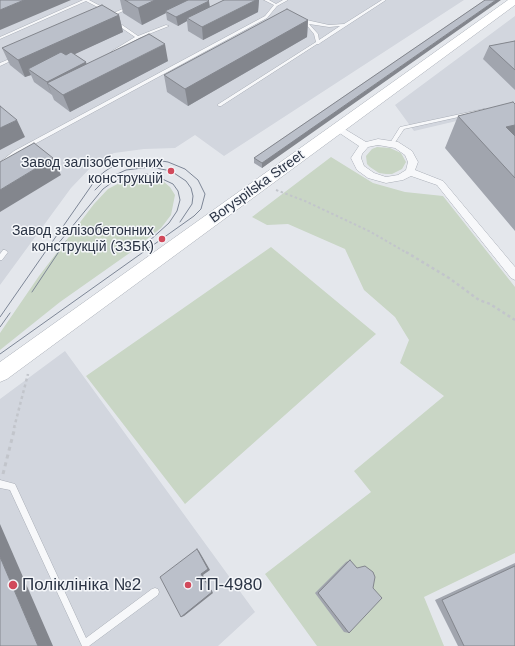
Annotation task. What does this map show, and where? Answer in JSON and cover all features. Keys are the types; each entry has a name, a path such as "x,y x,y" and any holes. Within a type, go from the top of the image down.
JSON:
{"main road":[{"name":"Boryspilska Street","path":"0,373 515,0"}],"street":[{"path":"338,128 365,145"},
{"path":"378,142 392,143 404,148 412,157 413,167 410,172 400,178 386,180 378,179 360,168 356,158 358,153 365,145 378,142"},
{"path":"410,172 440,183 515,275"}],"lane":[{"path":"0,38 86,0 114,14"},
{"path":"266,0 276,5"},
{"path":"0,164 16,152 266,17 276,5 286,0"},
{"path":"219,105 384,0"},
{"path":"101,20 133,6"},
{"path":"271,11 278,13"},
{"path":"108,16 138,37"},
{"path":"298,18 306,22 329,26 345,25"},
{"path":"306,22 316,34 318,43"},
{"path":"107,56 138,37 167,26"},
{"path":"0,65 22,55"},
{"path":"392,143 402,128 492,108"},
{"path":"0,258 5,252"},
{"path":"0,484 12,487 85,644 155,592"}],"path":[{"path":"276,189 371,232 449,278 479,300 490,304 515,320"},
{"path":"0,484 29,371"}],"shaded area":[{"path":"0,0 464,0 224,156 195,135 175,148 144,149 114,153 95,163 71,188 0,285"},
{"path":"515,16 515,127 499,111 414,131 395,105"},
{"path":"65,351 255,612 218,646 0,646 0,399"}],"green space":[{"path":"377,147 390,148 401,153 406,162 402,169 392,174 386,174 379,173 370,167 367,164 366,156 372,149"},
{"path":"331,157 373,183 405,192 443,196 515,287 515,553 424,597 444,646 317,646 265,574 371,492 354,471 444,396 400,363 409,340 395,317 364,290 345,249 288,224 267,225 252,217"},
{"path":"146,176 164,182 170,187 175,195 171,215 161,228 131,252 60,302 0,350 0,333 39,276 94,204 108,189 129,178"},
{"path":"271,247 376,334 185,504 86,376"}],"building":[{"path":"0,0 24,0 0,10"},
{"path":"125,0 155,0 138,8"},
{"path":"188,0 209,1 176,17 165,11"},
{"path":"224,0 256,0 202,27 187,18"},
{"path":"485,0 496,0 262,163 254,158"},
{"path":"102,5 119,15 18,60 2,48"},
{"path":"287,9 308,20 185,89 164,75"},
{"path":"149,34 165,44 63,95 47,83"},
{"path":"515,41 515,70 489,46"},
{"path":"61,52 66,55 71,52 86,62 47,82 28,69"},
{"path":"513,102 515,104 515,125 506,127 515,136 515,178 458,116"},
{"path":"0,106 17,120 0,128"},
{"path":"34,143 53,158 0,190 0,162"},
{"name":"ТП-4980","path":"197,549 208,569 201,574 212,592 181,617 160,577"},
{"path":"0,557 38,646 0,646"},
{"path":"350,560 357,568 365,566 373,572 375,577 373,588 382,598 349,633 318,593"},
{"path":"515,566 515,646 464,646 442,600"}],"tram line":[{"path":"0,317 96,179 104,172 113,166 124,162 156,160 168,162 185,169 198,180 205,194 201,209 194,216 0,354"},
{"path":"95,190 106,179 126,170 151,167 171,171 186,181 191,188 193,196 192,204 180,222"},
{"path":"57,245 103,189 114,181 124,177 146,174 156,176 173,184 178,191 180,200 177,211 169,223 148,242"},
{"path":"32,292 66,241"},
{"path":"0,327 10,313"}],"place":[{"name":"Завод залізобетонних конструкцій","path":"171,171"},
{"name":"Завод залізобетонних конструкцій (ЗЗБК)","path":"162,239"},
{"name":"Поліклініка №2","path":"13,585"},
{"name":"ТП-4980","path":"188,585"}]}
